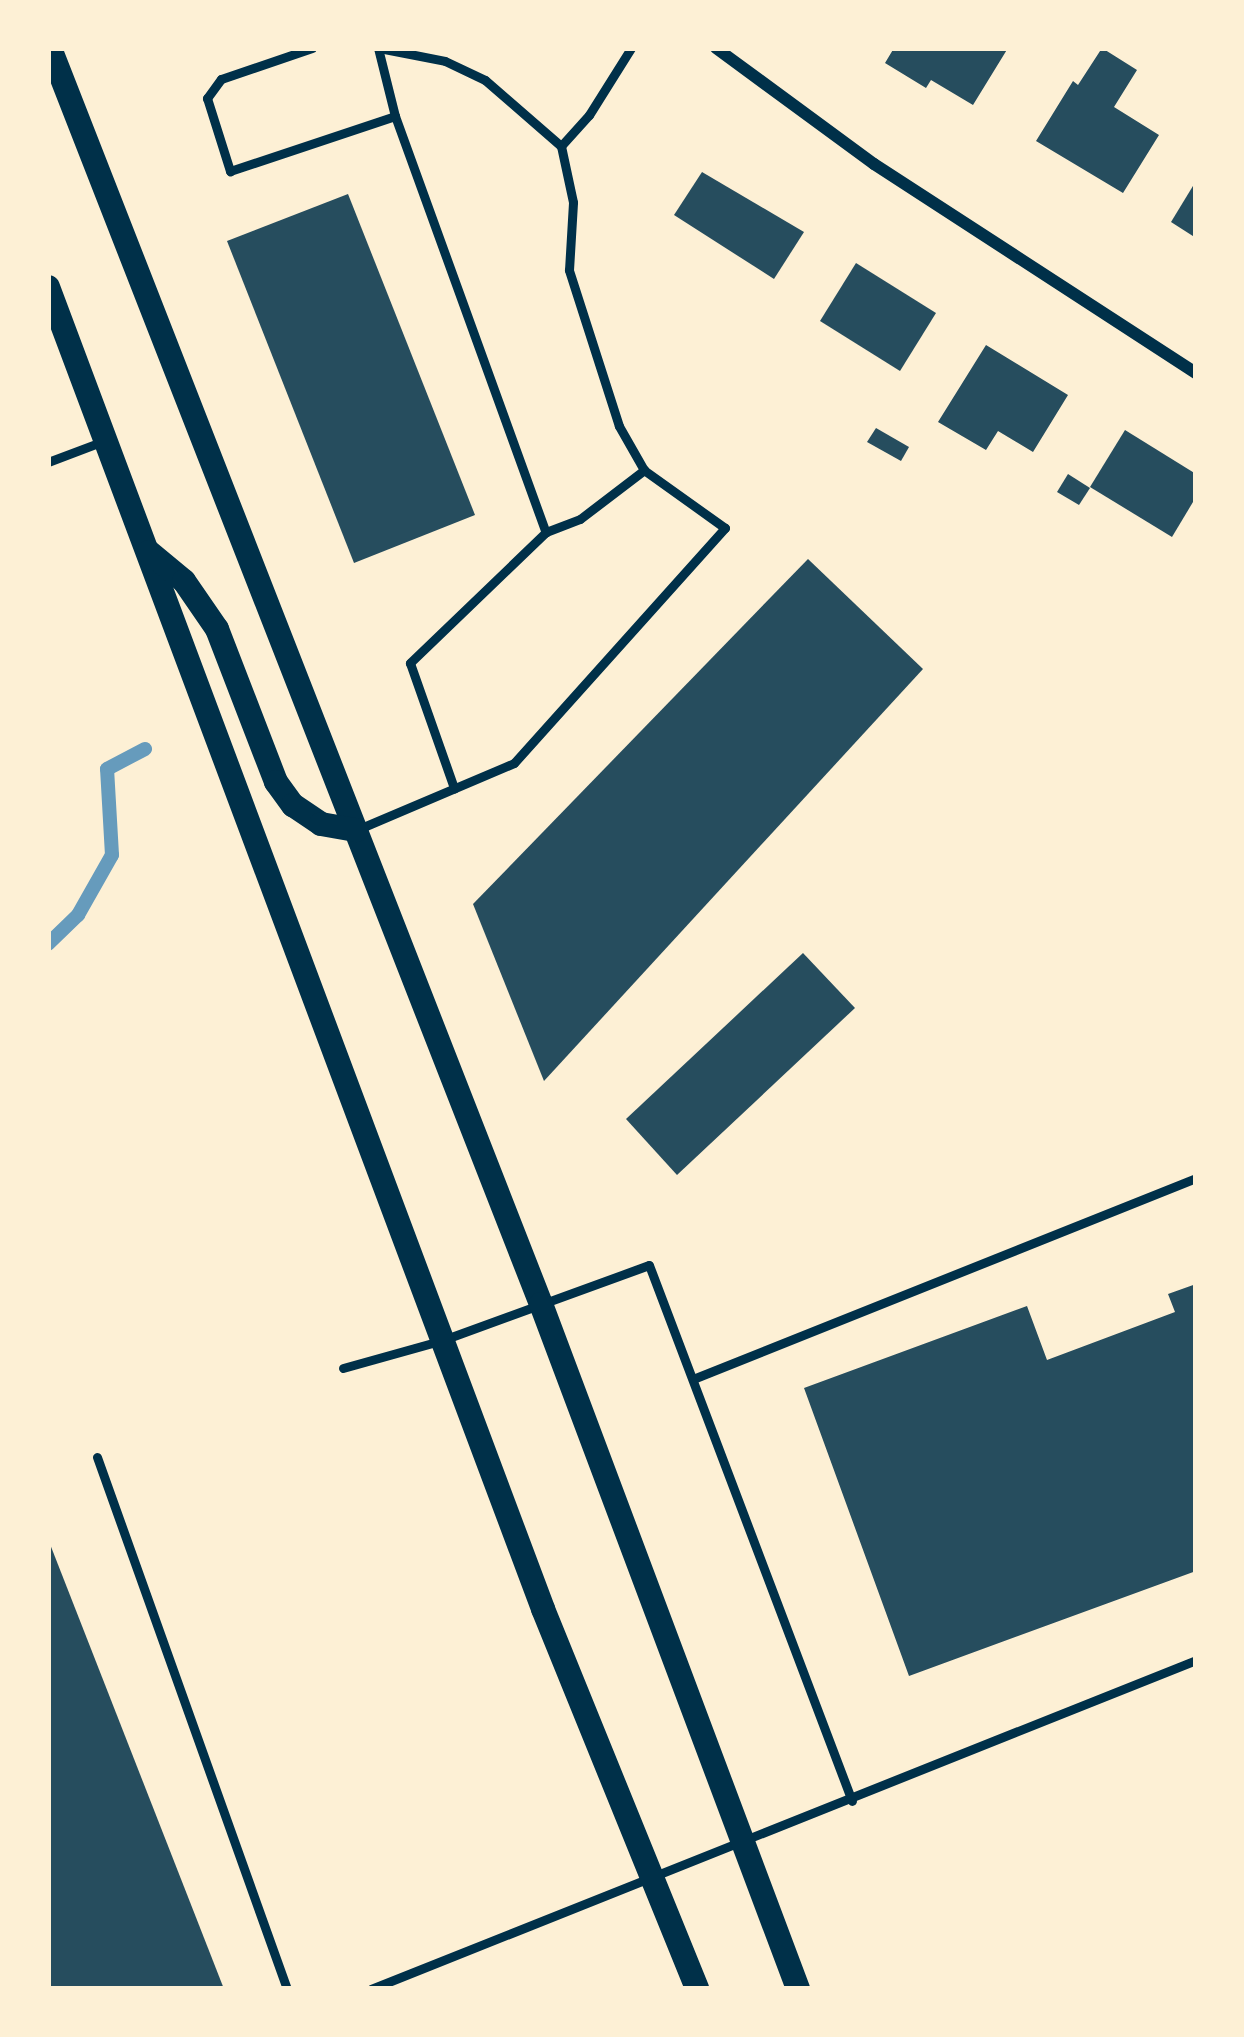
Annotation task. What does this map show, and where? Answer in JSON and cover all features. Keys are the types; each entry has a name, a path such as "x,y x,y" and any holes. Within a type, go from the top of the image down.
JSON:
{"main road":[{"path":"50,48 541,1304 798,1989"},
{"path":"48,287 443,1340 650,1879 697,1989"},
{"path":"147,550 184,581 217,629 284,794 321,824 356,830"}],"street":[{"path":"716,48 874,164 1196,373"}],"lane":[{"path":"312,48 221,80 207,98 230,171 394,116"},
{"path":"356,830 514,763 725,528 644,470 619,426 569,270 573,202 561,146 485,80 445,61 378,48 394,116 546,532"},
{"path":"561,146 589,115 631,48"},
{"path":"48,462 106,440"},
{"path":"454,788 410,663 546,532 580,519 644,470"},
{"path":"693,1379 1196,1178"},
{"path":"343,1368 443,1340 649,1264 852,1801"},
{"path":"98,1457 286,1989"},
{"path":"370,1989 852,1801 1196,1660"}],"building":[{"path":"894,48 1008,48 973,105 931,80 926,88 885,63"},
{"path":"1102,48 1137,70 1114,107 1159,135 1123,193 1036,141 1073,81 1078,85"},
{"path":"702,172 804,232 774,279 674,215"},
{"path":"1196,181 1196,238 1171,222"},
{"path":"348,194 475,515 354,563 227,241"},
{"path":"856,263 936,313 900,371 820,321"},
{"path":"986,345 1068,395 1033,452 998,431 986,450 938,422"},
{"path":"876,428 909,447 901,461 867,442"},
{"path":"1125,430 1196,474 1196,497 1172,537 1090,487"},
{"path":"1068,474 1090,488 1079,505 1057,492"},
{"path":"808,559 923,669 544,1081 473,904"},
{"path":"803,953 855,1008 677,1175 626,1119"},
{"path":"1196,1284 1196,1571 909,1676 804,1388 1027,1306 1047,1360 1175,1312 1168,1294"},
{"path":"48,1539 224,1989 48,1989"}],"waterway":[{"path":"48,944 78,915 112,855 107,769 145,749"}]}
